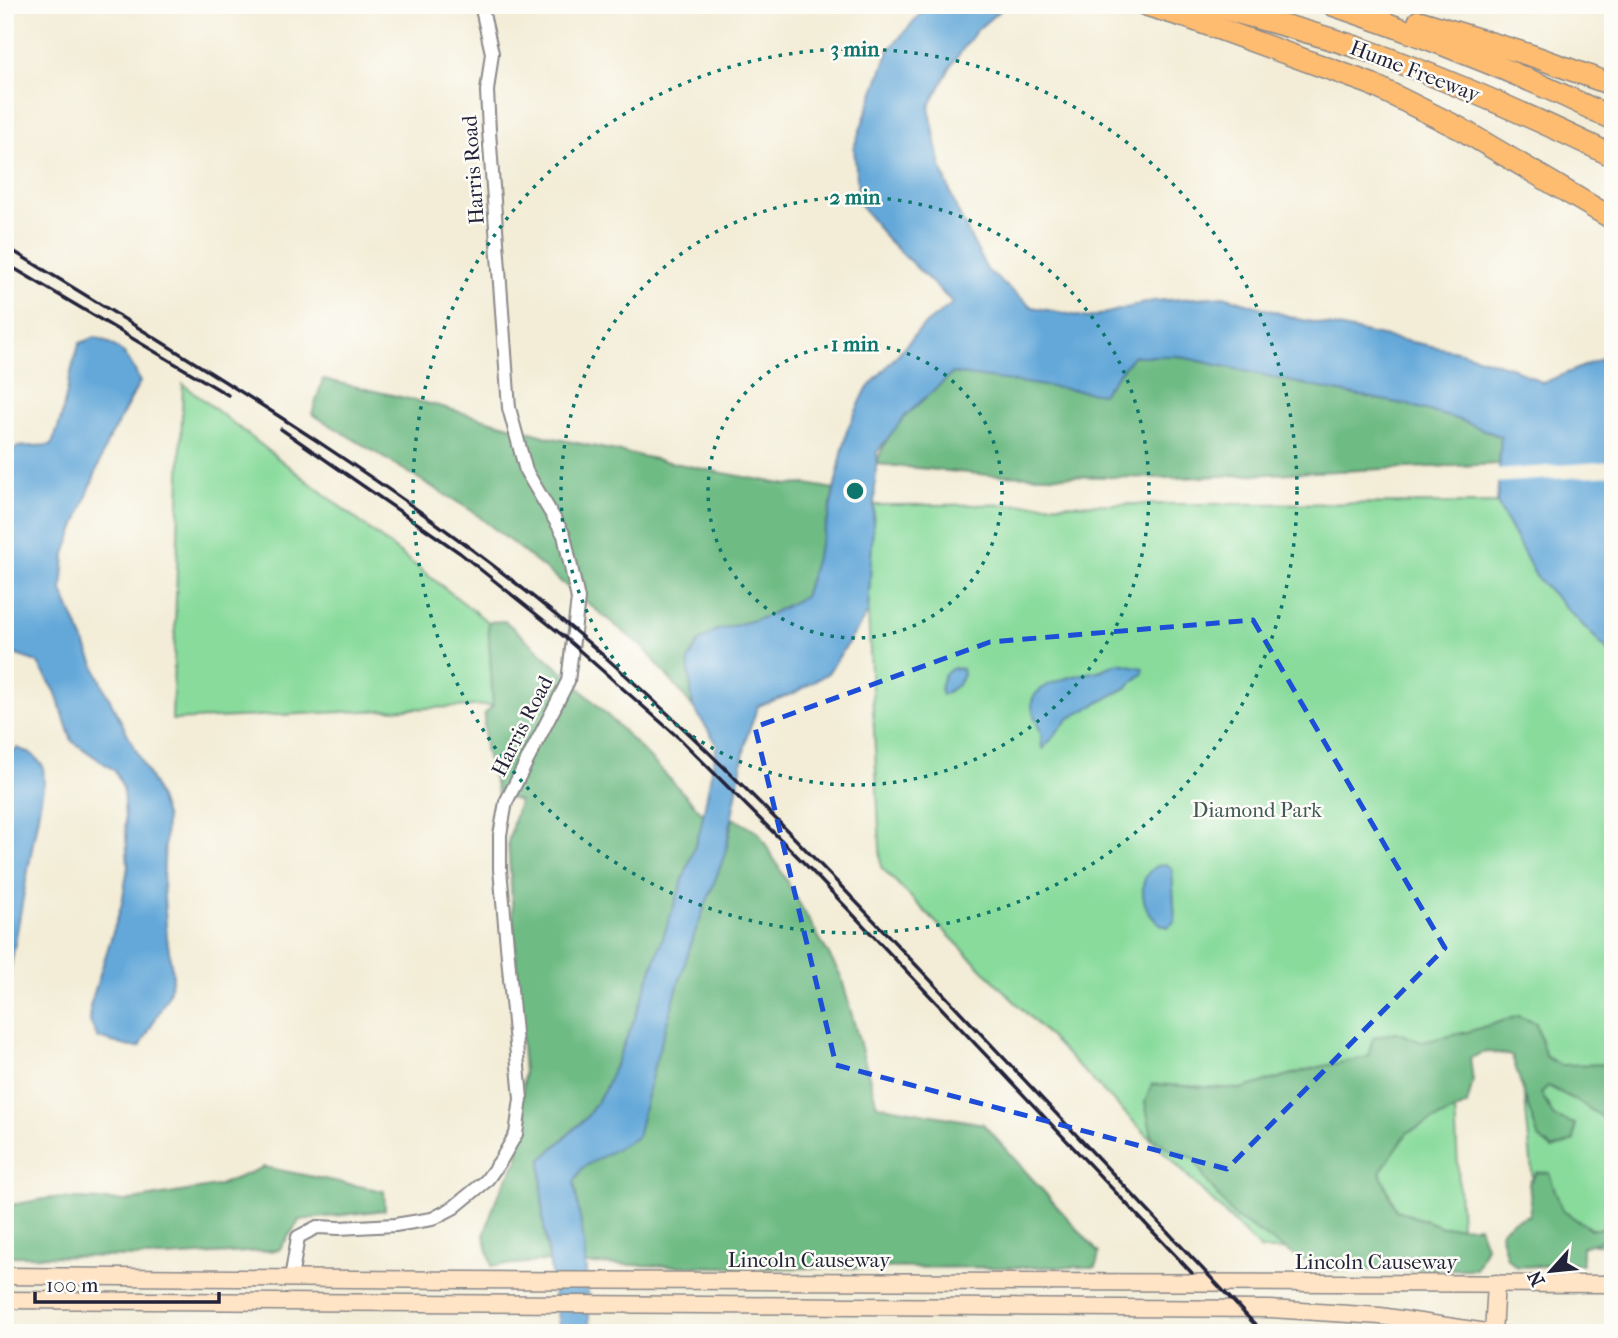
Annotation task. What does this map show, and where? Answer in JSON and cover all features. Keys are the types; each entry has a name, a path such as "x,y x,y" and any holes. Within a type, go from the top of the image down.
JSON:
{"highway":[{"path":"1147,5 1371,83 1510,156 1613,219"},
{"name":"Hume Freeway","path":"1209,5 1286,25 1366,51 1451,83 1613,156"},
{"name":"Hume Freeway","path":"1333,5 1501,66 1613,119"},
{"path":"1352,5 1402,16 1533,56 1613,85"}],"main road":[{"name":"Lincoln Causeway","path":"5,1276 1613,1284"},
{"path":"291,1279 291,1303"},
{"path":"5,1300 1270,1309 1380,1316 1493,1333 1496,1283"}],"street":[{"name":"Harris Road","path":"291,1279 298,1237 317,1227 396,1225 432,1219 453,1208 486,1181 516,1134 521,1100 500,869 500,835 506,802 568,681 578,599 564,535 526,471 509,408 487,90 492,53 481,5"}],"highlighted area":[{"path":"1253,620 1445,948 1227,1169 836,1065 755,727 990,642"}],"green space":[{"path":"1133,356 1177,356 1408,405 1463,421 1501,437 1499,464 1177,478 989,475 877,464 897,425 953,373 1003,379"},
{"path":"323,379 439,406 548,437 788,485 807,484 834,489 828,519 804,597 765,617 715,631 688,661 693,707 644,648 472,511 312,414"},
{"path":"183,384 488,622 493,705 172,720"},
{"name":"Diamond Park","path":"1497,503 1537,578 1613,656 1613,1244 1539,1244 1518,1027 1452,1048 1462,1246 1261,1250 881,867 868,613 874,505"},
{"path":"505,621 607,715 704,815 634,1021 604,1091 586,1118 541,1160 543,1220 549,1261 492,1266 484,1236 496,1199 518,1159 524,1074 508,842 519,801 498,794 485,750 484,715 493,705 488,622"},
{"path":"733,818 759,833 841,976 877,1105 983,1124 1099,1253 1096,1267 768,1268 585,1264 574,1182 582,1168 637,1136 654,1066 691,943 725,854"},
{"path":"1518,1016 1536,1023 1546,1057 1561,1065 1613,1064 1613,1124 1548,1086 1541,1093 1554,1117 1575,1124 1574,1141 1552,1149 1538,1137 1512,1056 1488,1051 1470,1058 1473,1081 1467,1105 1408,1132 1380,1172 1396,1210 1443,1227 1479,1226 1486,1246 1476,1269 1325,1270 1295,1256 1234,1216 1205,1179 1194,1158 1172,1151 1152,1137 1145,1102 1152,1084 1240,1089 1314,1068 1368,1057 1373,1038 1396,1032 1422,1042 1467,1032"},
{"path":"264,1167 384,1191 385,1210 300,1220 279,1250 166,1257 5,1256 5,1206 50,1198 127,1201 217,1186"},
{"path":"1537,1172 1549,1173 1562,1210 1591,1229 1608,1229 1605,1239 1582,1247 1582,1264 1517,1267 1507,1258 1500,1232 1513,1221 1529,1215 1529,1183"}],"water":[{"path":"928,5 1006,5 977,30 952,64 929,107 941,167 957,210 987,270 1032,307 1088,318 1153,301 1224,296 1298,319 1461,352 1513,368 1543,383 1613,354 1613,656 1537,578 1497,503 1501,437 1463,421 1408,405 1177,356 1133,356 1102,394 953,373 906,415 877,452 868,613 828,673 795,693 758,706 747,736 725,854 691,943 654,1066 637,1137 582,1168 574,1182 584,1242 590,1333 560,1333 543,1220 541,1160 586,1118 604,1091 634,1021 700,831 717,744 693,707 688,661 698,643 715,631 765,617 804,597 828,519 847,430 866,390 922,327 953,303 886,238 859,203 854,147 889,50"},
{"path":"95,337 112,344 124,354 140,382 107,443 65,554 62,591 106,692 154,785 166,818 163,884 173,976 169,994 140,1047 98,1038 90,1022 90,1006 122,903 128,867 123,788 115,771 72,741 55,691 37,662 5,651 5,460 16,447 51,445 80,343"},
{"path":"1119,663 1143,668 1143,673 1126,688 1068,719 1043,749 1033,711 1032,702 1035,695 1060,680"},
{"path":"954,668 962,669 963,675 958,685 942,695 943,679 947,672"},
{"path":"17,748 32,754 43,766 44,782 5,987 5,758"},
{"path":"1166,864 1172,868 1175,921 1168,927 1151,915 1143,894 1147,874 1155,867"}],"pier":[{"path":"1613,461 1613,475 1494,483 1495,470"}],"railway":[{"path":"5,246 223,380 365,473 434,522 569,626 665,711 802,845 1263,1333"},
{"path":"5,263 228,395"},
{"path":"281,429 460,553 562,635 680,739 809,868 1192,1273"}]}
